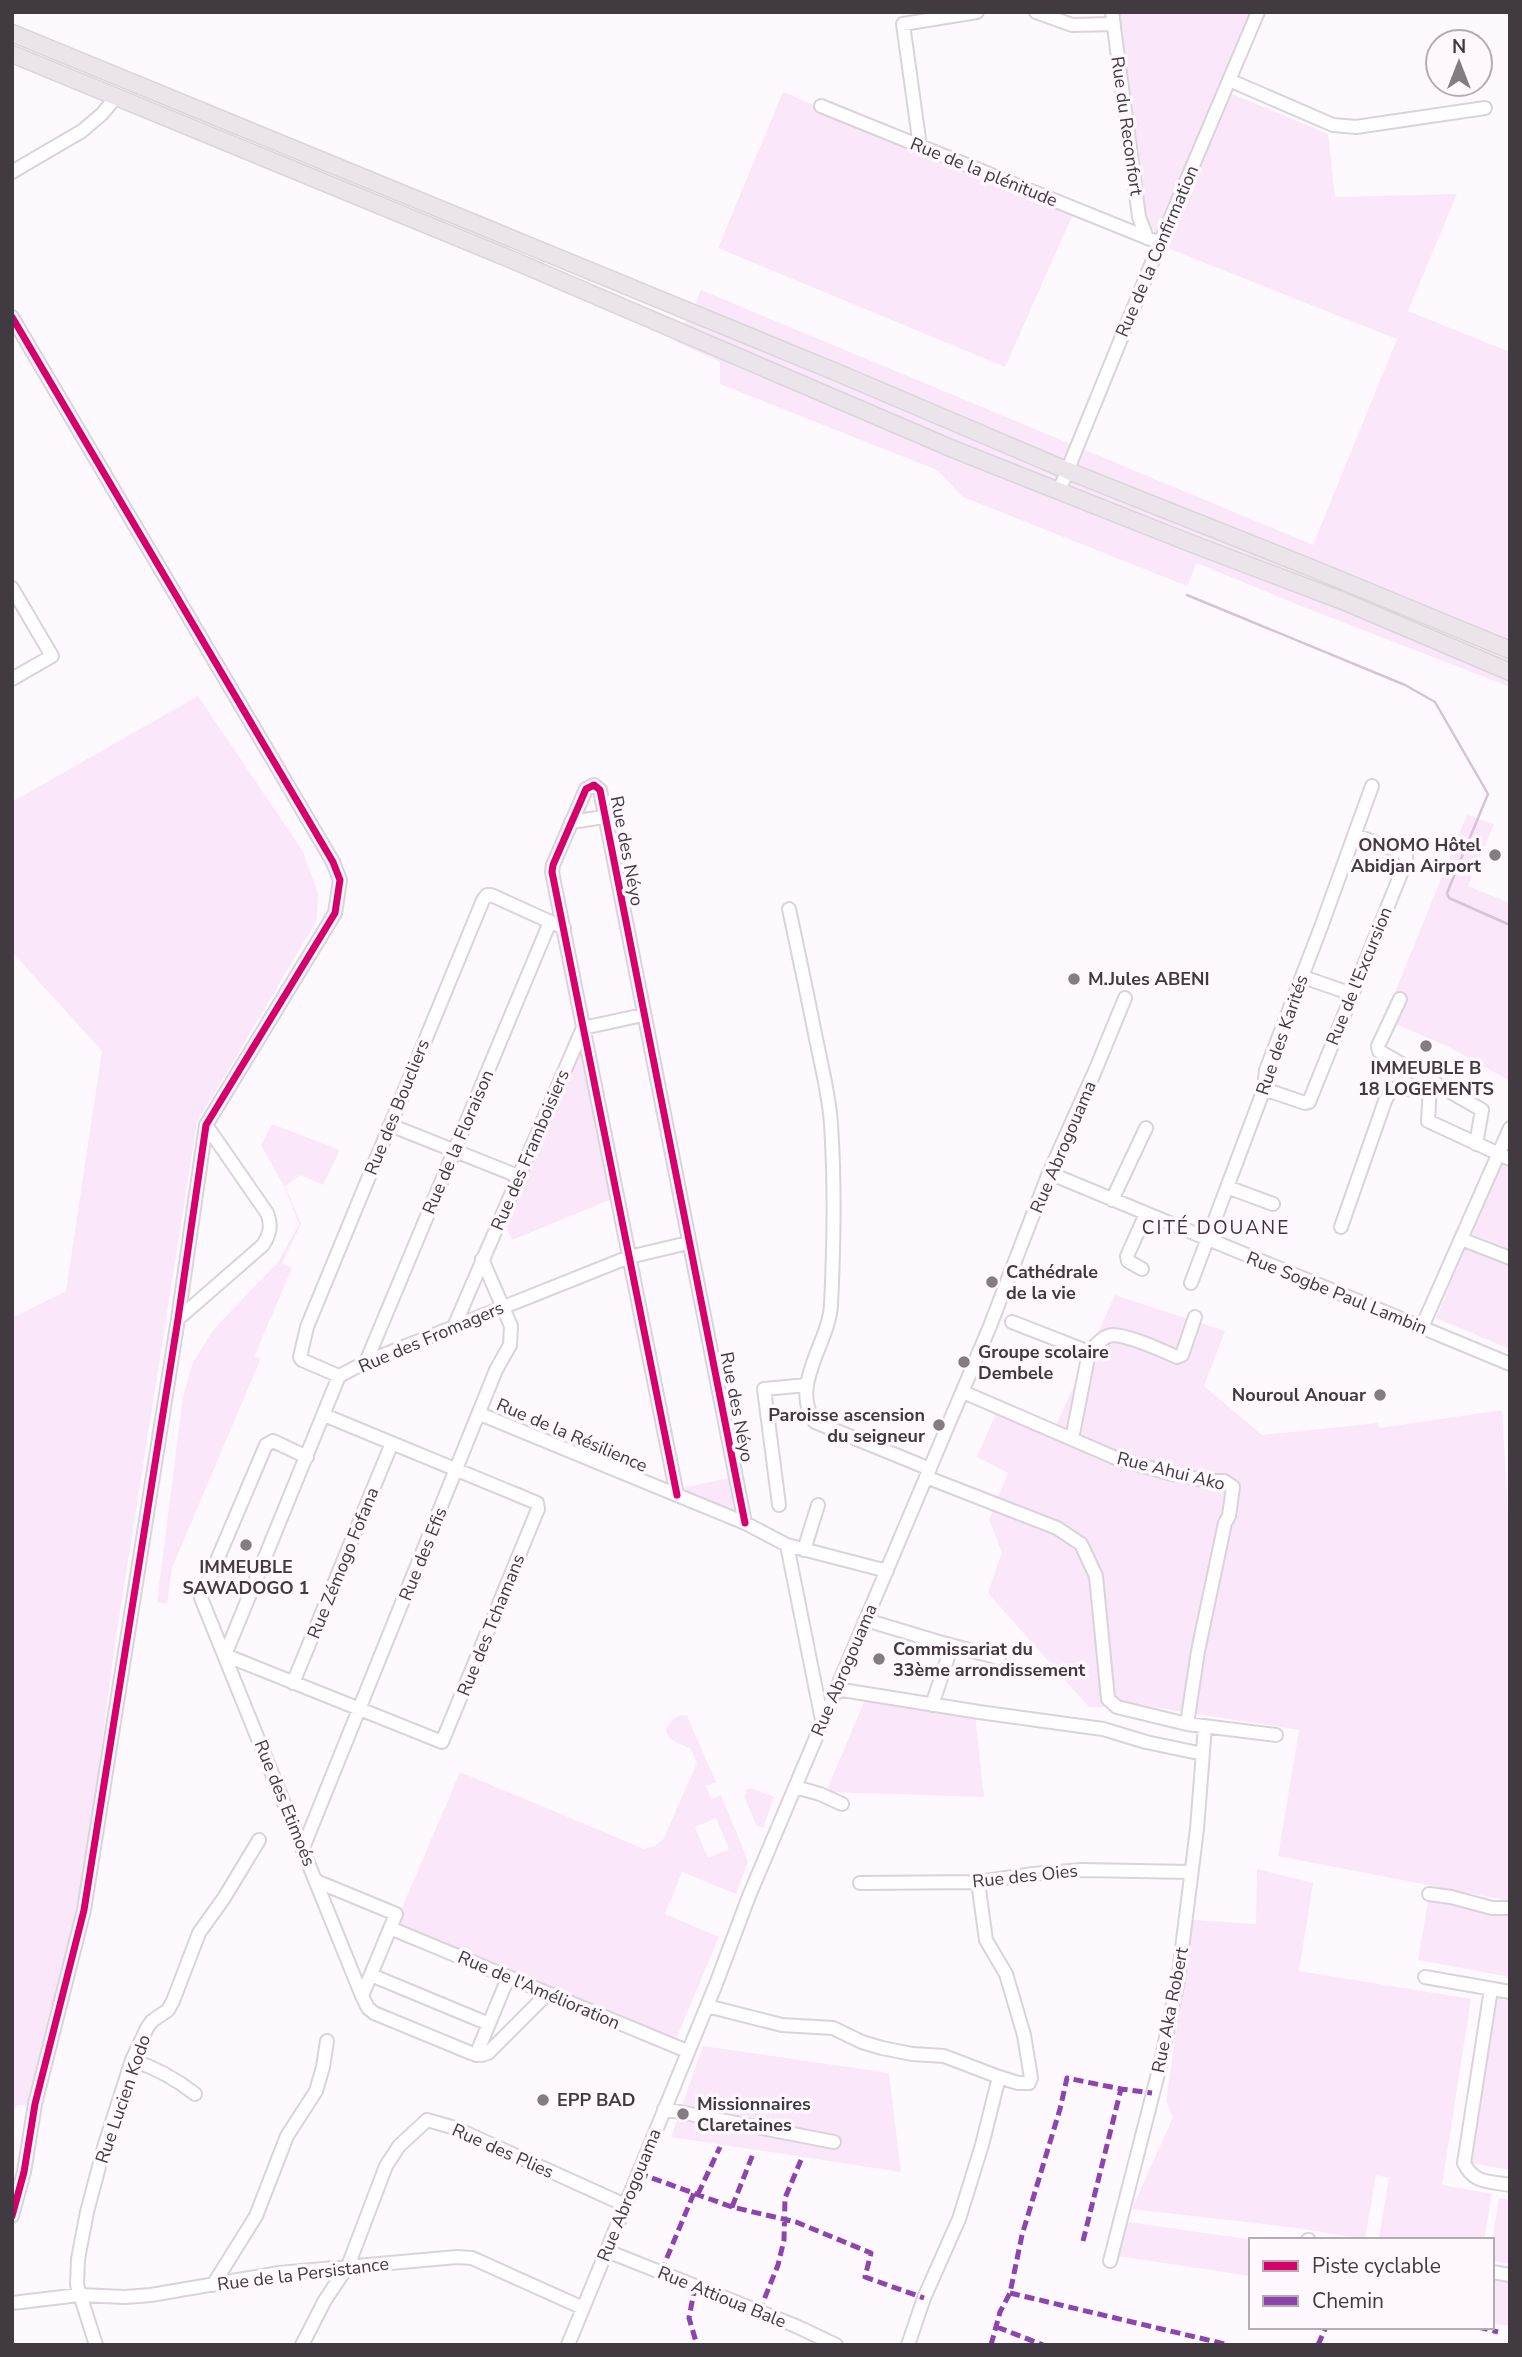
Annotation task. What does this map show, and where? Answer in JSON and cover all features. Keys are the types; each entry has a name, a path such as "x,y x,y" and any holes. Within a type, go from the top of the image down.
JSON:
{"main road":[{"path":"12,33 836,372 939,418 1510,650"},
{"path":"12,54 510,260 928,439 1343,601 1510,672"},
{"path":"928,439 939,418"}],"street":[{"path":"920,146 903,24 977,12"},
{"path":"1036,12 1072,25 1113,18"},
{"name":"Rue de la Confirmation","path":"1059,491 1258,12"},
{"name":"Rue du Reconfort","path":"1113,18 1139,217 1147,237"},
{"path":"1229,80 1334,125 1356,127 1485,108"},
{"path":"12,172 82,131 102,114 116,97"},
{"name":"Rue de la plénitude","path":"821,106 1160,243"},
{"path":"12,317 333,862 340,880 335,913 206,1125 178,1319 84,1910 35,2104 24,2172 12,2216"},
{"path":"12,588 52,656 12,679"},
{"name":"Rue des Néyo","path":"677,1495 552,872 586,789 594,785 600,790 745,1523"},
{"name":"Rue des Karités","path":"1191,1283 1264,1089 1266,1070 1372,786"},
{"path":"572,822 604,817"},
{"name":"Rue de l'Excursion","path":"1264,1089 1309,1102 1406,861 1406,856 1401,852 1355,835"},
{"name":"Rue des Boucliers","path":"339,1376 302,1360 300,1351 307,1327 483,900 487,895 491,895 564,928"},
{"path":"789,909 826,1087 831,1124 834,1230 831,1308 828,1327 807,1385 808,1412 815,1422 1057,1528 1081,1544 1096,1576 1108,1699 1117,1707 1187,1724 1276,1735"},
{"name":"Rue de la Floraison","path":"366,1362 550,922"},
{"path":"1303,976 1352,994"},
{"name":"Rue Abrogouama","path":"568,2345 707,2006 749,1896 963,1392 1048,1173 1125,998"},
{"path":"1400,999 1378,1046 1379,1051 1430,1086 1482,1110 1476,1143"},
{"path":"583,1028 643,1015"},
{"name":"Rue des Framboisiers","path":"453,1329 583,1028"},
{"path":"1430,1086 1428,1121 1504,1156"},
{"path":"1341,1227 1391,1090 1430,1086"},
{"path":"178,1319 263,1245 270,1231 267,1213 206,1125"},
{"path":"390,1125 518,1176"},
{"path":"1112,1200 1146,1128"},
{"path":"1422,1327 1461,1239 1504,1156 1510,1128"},
{"name":"Rue Sogbe Paul Lambin","path":"1048,1173 1510,1364"},
{"path":"1227,1187 1273,1204"},
{"path":"1142,1269 1128,1261 1127,1256 1146,1214"},
{"path":"1461,1239 1510,1258"},
{"name":"Rue des Fromagers","path":"225,1655 339,1376 366,1362 629,1257 688,1243"},
{"name":"Rue des Efis","path":"303,1848 496,1370 510,1345 511,1326 482,1259"},
{"path":"1072,1439 1089,1352 1112,1335 1177,1357 1182,1355 1186,1347 1195,1317"},
{"path":"1012,1322 1089,1352"},
{"path":"779,1505 764,1389 807,1385"},
{"name":"Rue Ahui Ako","path":"963,1392 1118,1459 1172,1474 1223,1481 1233,1487 1229,1516 1225,1523 1198,1651 1187,1724"},
{"name":"Rue de la Résilience","path":"480,1414 745,1523 787,1545 887,1571"},
{"name":"Rue des Tchamans","path":"225,1655 442,1742 538,1509 537,1503 324,1415"},
{"name":"Rue des Etimoés","path":"307,1457 273,1441 266,1445 202,1591 201,1604 225,1655 368,2008 374,2013 476,2055"},
{"name":"Rue Zémogo Fofana","path":"293,1683 392,1443"},
{"path":"804,1550 818,1505"},
{"path":"787,1545 822,1721"},
{"path":"866,1620 999,1658"},
{"path":"932,1705 950,1651 939,1642"},
{"path":"836,1689 1103,1729 1146,1742 1203,1754"},
{"name":"Rue Aka Robert","path":"1110,2261 1161,2062 1175,1994 1187,1916 1205,1726"},
{"path":"795,1787 842,1804"},
{"name":"Rue Lucien Kodo","path":"96,2345 79,2295 77,2271 87,2212 132,2060 152,2021 168,2010 199,1933 259,1840"},
{"name":"Rue des Oies","path":"860,1882 978,1882 1082,1870 1191,1872"},
{"path":"316,1881 396,1914 362,1996"},
{"path":"707,2006 782,2025 832,2028 872,2045 912,2054 944,2056 999,2077 1018,2083 1029,2083 1031,2078 1024,2035 1006,1974 986,1940 978,1882"},
{"path":"1429,1894 1451,1896 1492,1908 1510,1908"},
{"name":"Rue de l'Amélioration","path":"390,1928 687,2051"},
{"path":"371,1975 488,2024"},
{"path":"1425,1977 1510,1992"},
{"path":"476,2055 508,1978"},
{"path":"1491,1989 1464,2163 1469,2174 1479,2180 1510,2185"},
{"path":"476,2055 488,2053 547,1994"},
{"path":"214,2285 256,2216 287,2136 316,2091 327,2042"},
{"path":"132,2060 173,2077 195,2094"},
{"path":"908,2345 924,2298 959,2219 982,2146 999,2077"},
{"path":"664,2109 834,2142"},
{"name":"Rue des Plies","path":"302,2345 348,2266 386,2166 399,2146 427,2120 455,2128 625,2205"},
{"name":"Rue Attioua Bale","path":"607,2251 796,2326 836,2345"},
{"name":"Rue de la Persistance","path":"12,2303 79,2295 125,2297 279,2273 472,2258 583,2308"}],"shaded area":[{"path":"1115,12 1253,12 1158,233 1147,226 1143,216"},
{"path":"783,92 1073,214 1005,367 718,248"},
{"path":"1232,94 1328,134 1335,197 1457,194 1408,311 1510,352 1510,687 1197,563 1187,586 963,497 937,470 720,384 720,362 674,341 701,290 1313,545 1397,339 1165,247"},
{"path":"198,696 302,850 318,893 317,920 197,1122 115,1644 85,1872 28,2105 18,2105 12,2110 12,1318 66,1291 102,1051 12,952 12,802"},
{"path":"1467,815 1494,824 1468,886 1510,903 1510,1081 1449,1047 1384,1019"},
{"path":"581,1038 612,1199 512,1240 504,1222"},
{"path":"272,1124 340,1150 323,1185 301,1175 285,1186 301,1224 282,1263 292,1268 254,1357 261,1358 172,1568 167,1604 157,1602 183,1397 193,1362 214,1329 279,1261 299,1224 284,1186 261,1145"},
{"path":"1502,1161 1510,1165 1510,1249 1472,1234"},
{"path":"1466,1247 1510,1265 1510,1349 1436,1318"},
{"path":"1115,1295 1225,1331 1204,1386 1262,1435 1378,1423 1379,1428 1502,1410 1510,1546 1510,1901 1278,1856 1299,1730 1146,1706 1089,1707 988,1593 1002,1552 989,1520 1008,1473 977,1457 996,1413 1053,1432"},
{"path":"729,1478 735,1513 684,1493 682,1488"},
{"path":"865,1700 975,1715 984,1797 826,1792"},
{"path":"679,1715 687,1716 716,1782 706,1786 711,1799 721,1795 748,1861 736,1894 682,1872 665,1914 719,1937 676,2039 396,1922 460,1772 644,1849 655,1846 664,1838 697,1763 690,1748 668,1735 666,1731 671,1721","holes":["716,1818 729,1849 708,1858 695,1827"]},
{"path":"750,1788 774,1797 763,1828 756,1825 744,1795 747,1794 745,1790"},
{"path":"1257,1869 1313,1883 1299,1971 1471,1999 1442,2185 1492,2194 1484,2238 1379,2238 1389,2178 1376,2175 1365,2238 1132,2209 1173,2117 1166,2101 1193,1920 1256,1924"},
{"path":"1428,1901 1510,1917 1510,1977 1418,1960"},
{"path":"1494,1998 1510,2001 1510,2170 1471,2163"},
{"path":"703,2046 889,2073 901,2172 671,2137"},
{"path":"1499,2198 1510,2200 1510,2264 1494,2261 1493,2238"},
{"path":"1128,2222 1249,2239 1249,2276 1117,2256"},
{"path":"1494,2280 1510,2283 1510,2326 1494,2323"}],"waterway":[{"path":"1187,595 1405,685 1435,702 1488,794 1447,893 1449,898 1510,925"}],"marked path":[{"path":"991,2345 1000,2312 1010,2293 1022,2235 1067,2078 1152,2093"},
{"path":"1083,2241 1121,2089"},
{"path":"698,2194 720,2147"},
{"path":"732,2207 753,2154"},
{"path":"759,2312 778,2265 784,2240 785,2198 801,2160"},
{"path":"638,2173 732,2207 796,2222 871,2253 865,2277 924,2298"},
{"path":"661,2272 694,2193"},
{"path":"695,2286 689,2318 697,2345"},
{"path":"1010,2293 1229,2345"},
{"path":"997,2327 1043,2345"},
{"path":"1318,2345 1325,2329"},
{"path":"1486,2329 1498,2332"}],"cycle path":[{"path":"12,317 333,862 340,880 335,913 206,1125 178,1319 84,1910 35,2104 24,2172 12,2216"},
{"path":"677,1495 552,872 586,789 594,785 600,790 745,1523"}],"place":[{"name":"ONOMO Hôtel Abidjan Airport","path":"1495,855"},
{"name":"M.Jules ABENI","path":"1074,979"},
{"name":"IMMEUBLE B 18 LOGEMENTS","path":"1426,1046"},
{"name":"Cathédrale de la vie","path":"992,1282"},
{"name":"Groupe scolaire Dembele","path":"964,1362"},
{"name":"Nouroul Anouar","path":"1380,1395"},
{"name":"Paroisse ascension du seigneur","path":"939,1425"},
{"name":"IMMEUBLE SAWADOGO 1","path":"246,1545"},
{"name":"Commissariat du 33ème arrondissement","path":"879,1659"},
{"name":"EPP BAD","path":"543,2100"},
{"name":"Missionnaires Claretaines","path":"683,2114"}],"district":[{"name":"CITÉ DOUANE","path":"1216,1228"}]}
